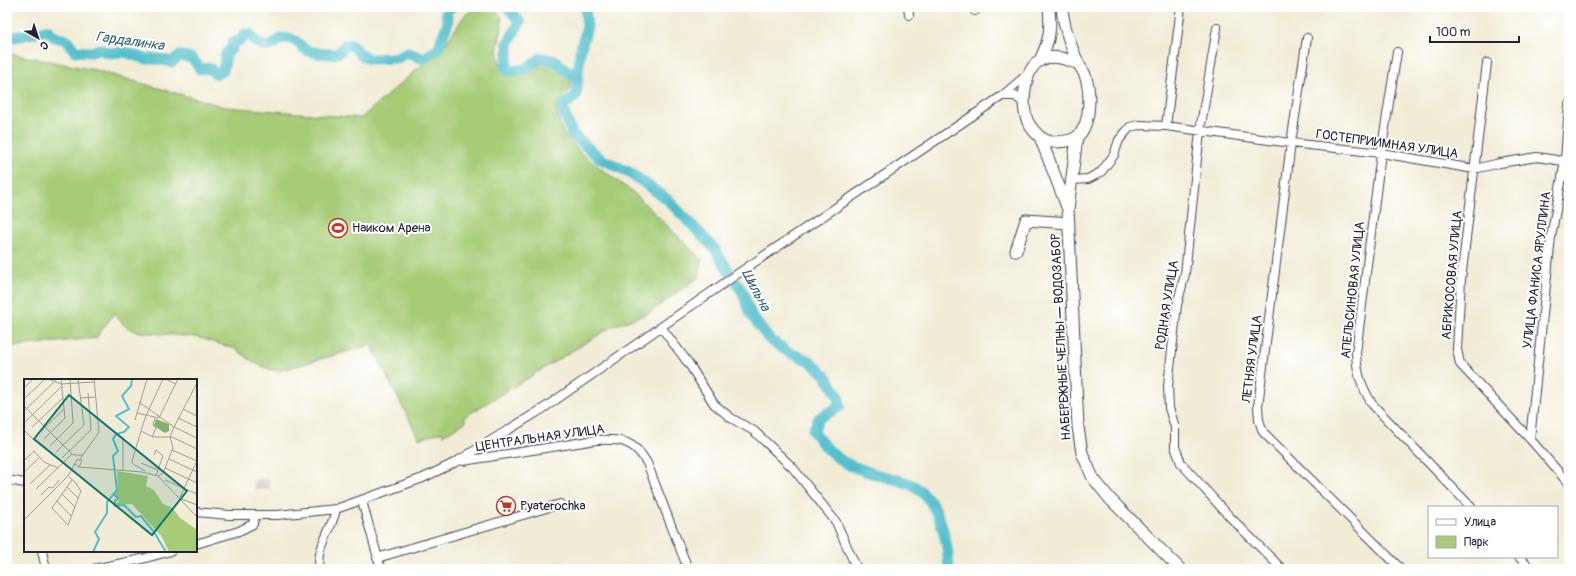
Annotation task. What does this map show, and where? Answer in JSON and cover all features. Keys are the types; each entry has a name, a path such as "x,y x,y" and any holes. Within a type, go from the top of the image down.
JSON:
{"main road":[{"name":"НАБЕРЕЖНЫЕ ЧЕЛНЫ — ВОДОЗАБОР","path":"1049,7 1050,25 1047,45 1040,60 1029,73 1025,86 1024,103 1028,121 1036,135 1040,137 1068,209"},
{"name":"НАБЕРЕЖНЫЕ ЧЕЛНЫ — ВОДОЗАБОР","path":"1062,7 1062,20 1085,76 1088,91 1088,113 1084,126 1077,137 1068,209 1078,427 1082,453 1093,478 1110,499 1180,569"},
{"path":"1040,60 1059,57 1079,64"},
{"path":"1040,137 1050,142 1064,142 1077,137"},
{"path":"1016,252 1026,220 1068,223"}],"street":[{"path":"1166,126 1181,7"},
{"name":"РОДНАЯ УЛИЦА","path":"1217,28 1200,131 1185,274 1176,305 1168,386 1168,408 1175,427 1175,447 1181,463 1282,569"},
{"name":"ЛЕТНЯЯ УЛИЦА","path":"1307,38 1291,143 1258,406 1259,420 1263,432 1401,569"},
{"name":"АПЕЛЬСИНОВАЯ УЛИЦА","path":"1397,52 1381,153 1356,353 1357,370 1362,387 1372,404 1470,506"},
{"name":"АБРИКОСОВАЯ УЛИЦА","path":"1487,64 1474,169 1457,349 1460,364 1530,439 1569,484"},
{"path":"197,512 229,515 277,515 336,509 423,478 456,462 544,408 746,268 1002,96 1029,73"},
{"path":"1002,96 1015,96 1024,103"},
{"name":"УЛИЦА ФАНИСА ЯРУЛЛИНА","path":"1530,439 1551,237 1567,161 1569,104"},
{"name":"ГОСТЕПРИИМНАЯ УЛИЦА","path":"1072,180 1088,179 1101,172 1114,155 1119,140 1130,127 1138,125 1166,126 1291,143 1381,153 1474,169 1537,157 1567,161"},
{"path":"661,327 689,364 714,404 731,418 754,431 792,468 836,522 857,569"},
{"name":"ЦЕНТРАЛЬНАЯ УЛИЦА","path":"456,462 596,440 613,440 627,443 636,448 647,463 688,569"},
{"path":"492,441 491,450 498,456"},
{"path":"7,480 24,483"},
{"path":"362,501 381,569"},
{"path":"378,558 560,504"},
{"path":"320,569 319,564 323,545 335,518 336,509"},
{"path":"197,544 239,531 253,524 255,515"},
{"path":"42,552 46,569"},
{"path":"94,569 167,552"},
{"path":"1520,558 1531,569"}],"shaded area":[{"path":"269,479 270,489 255,490 254,480"}],"green space":[{"name":"Наиком Арена","path":"482,7 495,9 501,16 502,26 497,51 500,63 507,73 526,72 536,65 548,61 559,61 569,70 571,81 570,89 558,102 556,109 563,133 583,155 636,195 702,260 699,277 647,314 613,326 464,417 466,422 443,435 441,432 419,439 371,345 278,371 266,368 253,362 236,349 196,337 139,332 122,323 115,312 96,338 7,347 7,55 12,54 95,70 225,107 361,118 445,45 464,16 472,10"},
{"path":"561,563 564,565 565,569 537,569"}],"waterway":[{"name":"Гардалинка","path":"7,38 48,30 54,37 67,40 75,51 92,52 99,49 109,53 125,52 145,59 158,59 172,62 179,56 189,57 194,60 200,69 210,68 215,74 223,71 226,54 232,48 233,42 241,40 245,34 251,35 255,41 264,46 274,44 281,38 286,38 296,41 308,51 318,53 333,54 343,49 345,45 352,45 362,56 369,59 398,58 407,52 423,59 438,49 448,22 446,12 451,7"},
{"name":"Гардалинка","path":"507,7 520,22 508,43 506,67 509,71 526,69 541,58 556,61 569,73 577,72"},
{"name":"Шильна","path":"585,7 587,27 580,52 576,96 562,107 572,134 601,159 629,172 668,200 714,248 743,293 751,315 769,339 790,353 810,361 826,376 839,397 840,406 819,418 813,431 821,442 836,457 844,462 862,470 910,484 920,490 935,509 940,521 947,545 949,569"}],"place":[{"name":"Наиком Арена","path":"338,228"},
{"name":"Pyaterochka","path":"506,506"}]}
